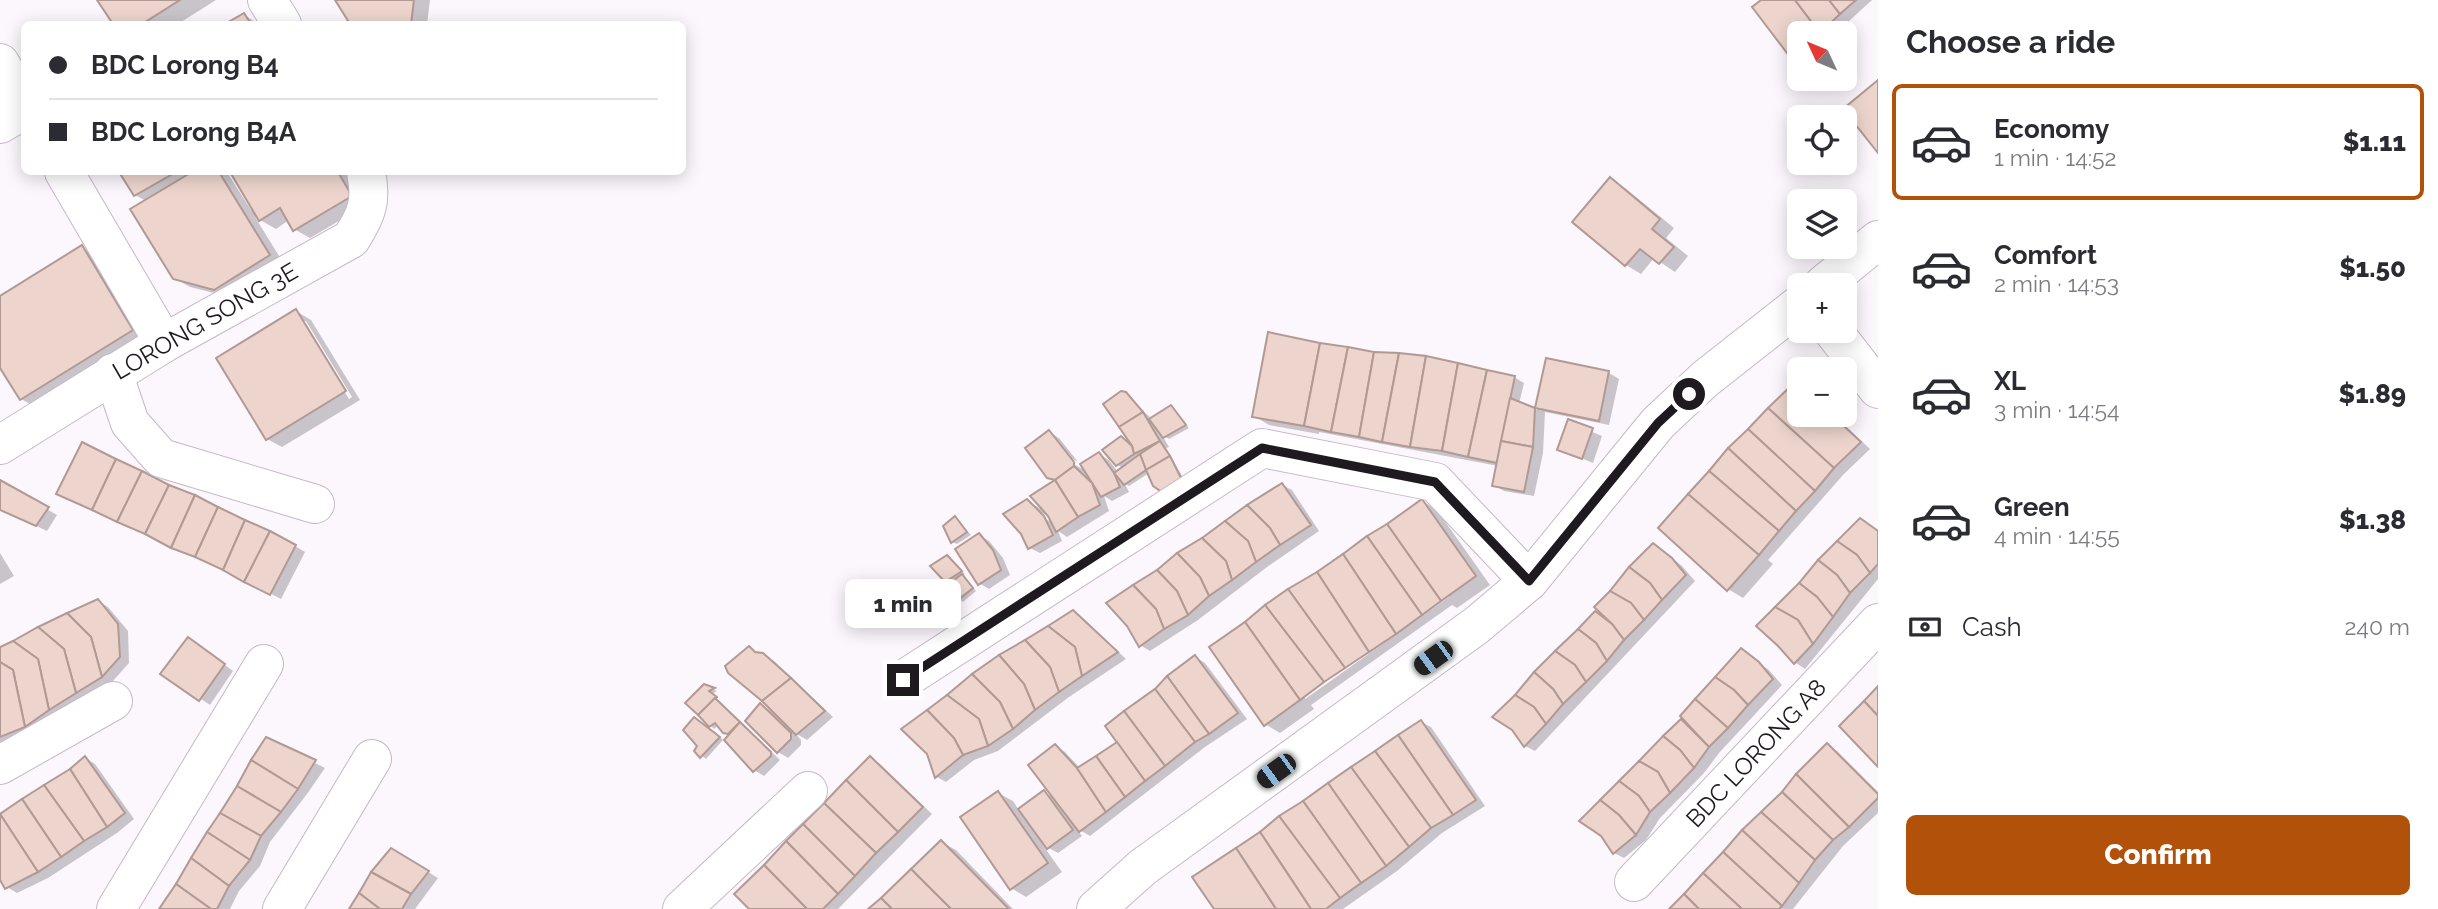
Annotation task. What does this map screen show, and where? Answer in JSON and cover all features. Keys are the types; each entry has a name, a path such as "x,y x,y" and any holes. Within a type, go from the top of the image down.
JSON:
{"street":[{"path":"267,0 280,21"},
{"path":"0,63 21,99"},
{"path":"0,124 21,112"},
{"path":"66,175 164,343"},
{"name":"LORONG SONG 3E","path":"0,445 164,343 351,239 365,218 370,192 367,175"},
{"path":"1838,273 1878,240"},
{"path":"1096,909 1143,867 1466,634 1529,581 1658,423 1705,379 1787,314"},
{"path":"1842,343 1878,389"},
{"path":"113,373 130,423 161,458 315,503"},
{"path":"903,680 1262,448 1435,482 1529,581"},
{"name":"BDC LORONG A8","path":"1634,882 1878,623"},
{"path":"116,909 264,664"},
{"path":"0,765 113,701"},
{"path":"282,909 372,759"},
{"path":"682,909 808,791"}],"building":[{"path":"97,0 180,0 147,21 111,21"},
{"path":"335,0 414,0 411,21 348,21"},
{"path":"1761,0 1795,0 1811,21 1787,21 1787,53 1752,7"},
{"path":"1795,0 1829,0 1840,14 1833,21 1811,21"},
{"path":"1829,0 1856,0 1840,14"},
{"path":"244,13 249,21 230,21"},
{"path":"1878,80 1878,153 1857,127 1857,105 1848,105"},
{"path":"121,175 171,175 134,196"},
{"path":"187,175 221,175 270,255 214,290 173,279 130,209"},
{"path":"232,175 340,175 352,196 293,231 280,208 259,221"},
{"path":"1610,177 1660,219 1652,229 1674,247 1659,264 1640,249 1625,266 1572,222"},
{"path":"82,245 133,330 20,400 0,368 0,296"},
{"path":"296,309 346,391 266,440 216,358"},
{"path":"1268,332 1320,343 1304,426 1252,417"},
{"path":"1320,343 1348,347 1331,432 1304,426"},
{"path":"1348,347 1374,352 1359,437 1331,432"},
{"path":"1374,352 1399,353 1382,442 1359,437"},
{"path":"1399,353 1426,356 1410,447 1382,442"},
{"path":"1426,356 1458,363 1442,451 1410,447"},
{"path":"1546,358 1609,371 1599,421 1535,408"},
{"path":"1458,363 1487,370 1468,457 1442,451"},
{"path":"1487,370 1515,376 1497,463 1468,457"},
{"path":"1787,390 1787,425 1768,408"},
{"path":"1121,391 1126,392 1143,412 1119,427 1103,404"},
{"path":"1510,398 1535,408 1533,447 1501,441"},
{"path":"1171,405 1186,425 1163,438 1149,419"},
{"path":"1768,408 1834,468 1815,491 1748,429"},
{"path":"1143,412 1160,441 1134,454 1132,446 1119,427"},
{"path":"1568,419 1593,428 1582,459 1557,450"},
{"path":"1789,427 1845,427 1861,442 1834,468"},
{"path":"1748,429 1815,491 1796,511 1728,448"},
{"path":"1049,430 1074,462 1074,466 1055,480 1047,478 1025,448"},
{"path":"1121,436 1132,446 1134,454 1116,466 1102,450"},
{"path":"1160,441 1170,456 1146,470 1140,454"},
{"path":"1501,441 1533,447 1524,492 1492,486"},
{"path":"82,442 116,459 92,510 56,494"},
{"path":"1728,448 1796,511 1779,531 1709,471"},
{"path":"1099,452 1120,487 1101,497 1080,464"},
{"path":"1140,454 1146,470 1124,485 1114,473"},
{"path":"1170,456 1181,478 1162,492 1153,486 1146,470"},
{"path":"116,459 142,471 117,522 92,510"},
{"path":"1074,466 1092,483 1100,505 1078,517 1055,480"},
{"path":"142,471 169,485 145,534 117,522"},
{"path":"1709,471 1779,531 1759,555 1688,494"},
{"path":"0,480 49,507 36,526 0,510"},
{"path":"1055,480 1078,517 1056,532 1048,516 1030,496"},
{"path":"1282,483 1311,525 1280,545 1270,528 1247,505"},
{"path":"169,485 195,495 171,548 145,534"},
{"path":"1688,494 1759,555 1727,591 1658,528"},
{"path":"195,495 218,507 195,557 171,548"},
{"path":"1027,499 1044,516 1053,535 1028,549 1021,534 1003,514"},
{"path":"1422,499 1476,576 1441,601 1387,524"},
{"path":"1247,505 1270,528 1280,545 1256,562 1248,541 1225,521"},
{"path":"218,507 245,520 223,570 195,557"},
{"path":"955,516 967,532 951,543 943,526"},
{"path":"1860,518 1878,531 1878,564 1870,573 1857,555 1837,541"},
{"path":"245,520 270,531 244,582 223,570"},
{"path":"1225,521 1248,541 1256,562 1232,580 1226,561 1202,538"},
{"path":"1387,524 1441,601 1422,615 1367,536"},
{"path":"270,531 296,545 270,595 244,582"},
{"path":"979,533 993,550 1001,570 978,585 955,549"},
{"path":"1367,536 1422,615 1396,634 1343,554"},
{"path":"1202,538 1226,561 1232,580 1209,596 1200,577 1177,553"},
{"path":"1837,541 1857,555 1870,573 1850,593 1837,575 1818,560"},
{"path":"1653,543 1672,558 1686,575 1662,600 1650,583 1629,567"},
{"path":"1177,553 1200,577 1209,596 1188,615 1177,591 1157,570"},
{"path":"1343,554 1396,634 1369,652 1317,572"},
{"path":"947,555 962,571 945,582 930,566"},
{"path":"1818,560 1837,575 1850,593 1833,617 1817,597 1799,583"},
{"path":"1629,567 1650,583 1662,600 1644,620 1631,603 1610,591"},
{"path":"1157,570 1177,591 1188,615 1164,629 1156,609 1133,585"},
{"path":"1317,572 1369,652 1345,668 1288,589"},
{"path":"962,574 973,588 958,600 946,586"},
{"path":"1799,583 1817,597 1833,617 1813,644 1798,620 1775,607"},
{"path":"1133,585 1156,609 1164,629 1139,647 1127,626 1106,603"},
{"path":"1288,589 1345,668 1324,682 1265,605"},
{"path":"1610,591 1631,603 1644,620 1624,640 1594,607"},
{"path":"98,599 118,624 120,657 102,677 91,637 67,613"},
{"path":"1265,605 1324,682 1300,700 1245,622"},
{"path":"1775,607 1798,620 1813,644 1794,664 1756,626"},
{"path":"1073,610 1118,652 1082,676 1075,647 1048,626"},
{"path":"1595,611 1612,624 1624,640 1607,661 1596,643 1578,629"},
{"path":"67,613 91,637 102,677 76,693 64,649 38,627"},
{"path":"1245,622 1300,700 1264,726 1209,647"},
{"path":"1048,626 1075,647 1082,676 1059,692 1050,667 1025,640"},
{"path":"38,627 64,649 76,693 49,710 38,659 13,641"},
{"path":"1578,629 1596,643 1607,661 1586,682 1575,665 1555,651"},
{"path":"188,637 225,664 199,701 160,674"},
{"path":"1025,640 1050,667 1059,692 1035,710 1024,684 999,655"},
{"path":"13,641 38,659 49,710 25,727 13,670 0,662 0,647"},
{"path":"749,646 755,652 763,653 791,678 762,701 728,673 725,666"},
{"path":"1741,648 1759,662 1773,679 1748,705 1734,690 1715,677"},
{"path":"1555,651 1575,665 1586,682 1563,704 1553,689 1534,672"},
{"path":"999,655 1024,684 1035,710 1013,729 1000,702 972,674"},
{"path":"1195,655 1238,713 1209,734 1167,676"},
{"path":"0,662 13,670 25,727 0,737"},
{"path":"1534,672 1553,689 1563,704 1546,724 1534,707 1515,695"},
{"path":"972,674 1000,702 1013,729 988,746 979,719 947,695"},
{"path":"1167,676 1209,734 1195,742 1155,689"},
{"path":"1715,677 1734,690 1748,705 1728,728 1695,699"},
{"path":"791,678 825,711 796,735 762,701"},
{"path":"704,684 715,688 709,691 717,697 698,715 685,703"},
{"path":"1878,686 1878,716 1864,701"},
{"path":"1155,689 1195,742 1165,766 1124,711"},
{"path":"947,695 979,719 988,746 963,755 954,738 927,710"},
{"path":"1515,695 1534,707 1546,724 1524,747 1512,730 1492,717"},
{"path":"715,698 740,722 728,734 723,733 715,723 709,727 698,715"},
{"path":"1695,699 1728,728 1709,747 1680,716"},
{"path":"1864,701 1878,716 1878,767 1839,726"},
{"path":"760,703 791,733 791,739 777,753 745,721"},
{"path":"927,710 954,738 963,755 935,778 927,754 901,729"},
{"path":"1124,711 1165,766 1145,781 1105,726"},
{"path":"694,717 720,737 700,758 694,751 697,746 683,730"},
{"path":"1681,719 1709,747 1694,768 1680,750 1663,736"},
{"path":"1421,720 1476,800 1453,815 1398,735"},
{"path":"740,722 771,752 771,756 753,772 724,740"},
{"path":"1398,735 1453,815 1431,828 1375,751"},
{"path":"1663,736 1680,750 1694,768 1670,793 1658,772 1639,761"},
{"path":"266,737 316,760 298,789 251,760"},
{"path":"1117,742 1145,781 1125,797 1096,756"},
{"path":"1827,743 1878,794 1878,798 1849,827 1796,774"},
{"path":"1055,744 1077,768 1106,812 1079,832 1028,765"},
{"path":"1375,751 1431,828 1409,847 1351,767"},
{"path":"85,756 125,813 107,827 70,769"},
{"path":"870,756 923,807 898,832 846,780"},
{"path":"1096,756 1125,797 1106,812 1077,768"},
{"path":"251,760 298,789 281,812 237,786"},
{"path":"1639,761 1658,772 1670,793 1650,812 1639,796 1619,781"},
{"path":"1351,767 1409,847 1386,866 1328,783"},
{"path":"70,769 107,827 84,841 44,785"},
{"path":"1796,774 1849,827 1833,840 1782,792"},
{"path":"846,780 898,832 876,853 824,803"},
{"path":"1619,781 1639,796 1650,812 1636,835 1619,815 1600,800"},
{"path":"1328,783 1386,866 1361,883 1303,801"},
{"path":"44,785 84,841 61,857 22,799"},
{"path":"237,786 281,812 261,836 220,813"},
{"path":"1044,790 1073,830 1047,849 1018,809"},
{"path":"998,791 1048,863 1010,890 960,817"},
{"path":"1782,792 1833,840 1815,860 1761,812"},
{"path":"22,799 61,857 38,872 0,814"},
{"path":"1600,800 1619,815 1636,835 1613,854 1601,836 1579,821"},
{"path":"1303,801 1361,883 1340,898 1279,816"},
{"path":"824,803 876,853 855,876 803,824"},
{"path":"1761,812 1815,860 1799,883 1742,830"},
{"path":"220,813 261,836 250,860 207,832"},
{"path":"0,814 38,872 5,889 0,880"},
{"path":"1279,816 1340,898 1326,909 1311,909 1260,832"},
{"path":"803,824 855,876 838,894 786,841"},
{"path":"1742,830 1799,883 1782,906 1723,852"},
{"path":"207,832 250,860 229,886 191,858"},
{"path":"1260,832 1311,909 1276,909 1236,848"},
{"path":"941,840 1009,909 951,909 911,869"},
{"path":"786,841 838,894 823,909 807,909 764,865"},
{"path":"391,848 429,871 411,894 371,872"},
{"path":"1236,848 1276,909 1214,909 1192,877"},
{"path":"1723,852 1782,906 1779,909 1742,909 1703,873"},
{"path":"191,858 229,886 217,909 211,909 176,884"},
{"path":"764,865 807,909 749,909 734,894"},
{"path":"911,869 951,909 892,909 881,898"},
{"path":"371,872 411,894 402,909 380,909 359,893"},
{"path":"1703,873 1742,909 1699,909 1684,894"},
{"path":"176,884 211,909 159,909"},
{"path":"359,893 380,909 349,909"},
{"path":"1684,894 1699,909 1669,909"},
{"path":"881,898 892,909 868,909"}],"route":[{"path":"903,680 1262,448 1435,482 1529,581 1658,423 1689,394"}]}
